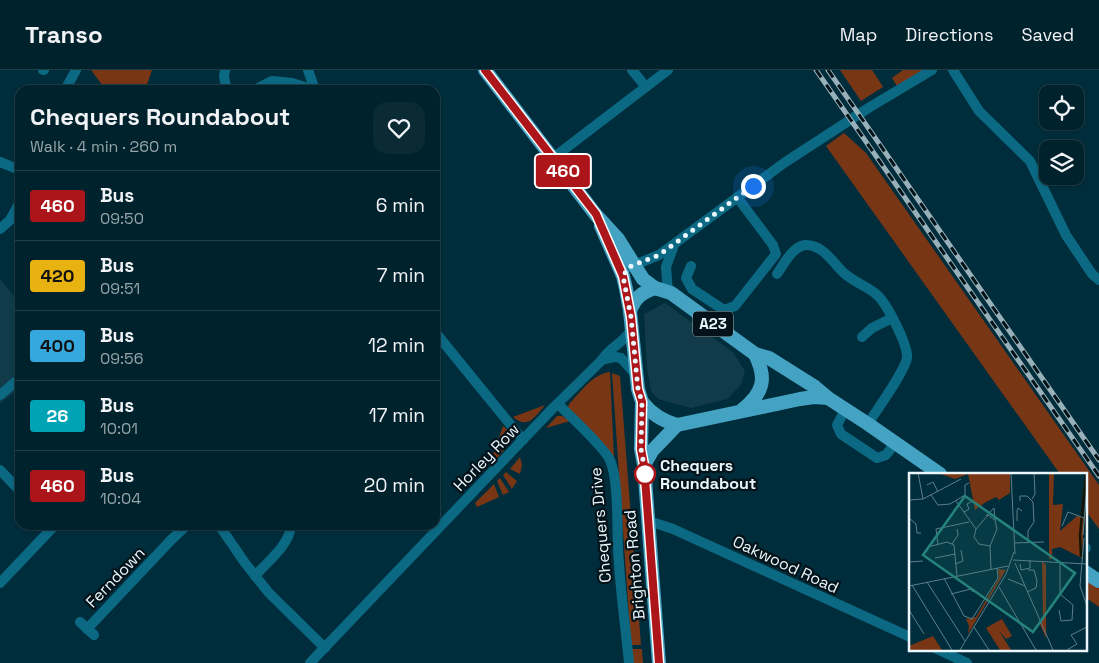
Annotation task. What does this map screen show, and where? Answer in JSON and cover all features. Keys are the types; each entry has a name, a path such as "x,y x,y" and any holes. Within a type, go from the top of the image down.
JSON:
{"main road":[{"name":"A23","path":"485,70 596,214 618,239 643,279 755,354"},
{"name":"A23","path":"596,214 623,276 630,311"},
{"path":"630,311 640,294 661,290"},
{"name":"Brighton Road","path":"630,311 636,375 642,402 641,449 644,465 659,663"},
{"path":"755,354 768,358 815,387 828,398 939,473"},
{"path":"742,410 755,398 762,385 761,366 755,354"},
{"path":"800,399 804,390 803,380"},
{"path":"642,402 652,414 677,425 800,399 828,398"},
{"path":"644,465 652,451 677,425"},
{"path":"1086,573 1099,581"}],"street":[{"path":"68,85 76,70"},
{"path":"225,70 226,85"},
{"path":"308,70 313,85"},
{"path":"632,70 646,87"},
{"path":"553,158 668,70"},
{"path":"623,276 633,264 659,255 784,163 870,106 932,70"},
{"path":"953,70 979,111 1030,161 1066,235 1092,274 1099,280"},
{"path":"264,85 272,81 299,85"},
{"path":"0,162 15,168"},
{"path":"691,266 686,278 692,288 724,310 736,306 776,254 773,245 737,197"},
{"path":"0,229 10,220 15,211"},
{"path":"661,290 674,244"},
{"path":"777,274 792,252 803,246 814,246 830,257 846,275 879,296 904,341 907,356 906,363 868,424"},
{"path":"862,337 872,328 892,318"},
{"name":"Horley Row","path":"440,527 602,360 606,353 627,338 632,328"},
{"path":"440,338 523,440"},
{"path":"602,360 614,357 621,358 636,375"},
{"path":"0,395 15,382"},
{"name":"Chequers Drive","path":"558,404 603,451 612,466 618,562 629,663"},
{"path":"846,410 838,425 841,434 877,458 886,455 895,443"},
{"path":"0,470 15,486"},
{"name":"Oakwood Road","path":"648,524 655,523 680,532 909,637"},
{"path":"0,583 49,530"},
{"name":"Ferndown","path":"87,629 182,530"},
{"path":"223,530 255,576 283,608 324,648"},
{"path":"255,576 282,547 290,530"},
{"name":"Horley Row","path":"310,663 437,530"},
{"path":"939,650 967,663"}],"shaded area":[{"path":"91,70 152,70 147,85 102,85"},
{"path":"840,70 872,70 883,87 861,101"},
{"path":"903,70 923,70 897,86 892,78"},
{"path":"844,133 866,153 1099,485 1099,529 1086,511 1086,473 1059,473 826,146"},
{"path":"0,279 15,297 15,391 0,404"},
{"path":"665,303 733,352 745,371 741,385 727,399 691,408 658,399 651,391 647,368 644,314"},
{"path":"610,372 614,458 568,408 569,404 592,380 604,373"},
{"path":"612,373 620,376 641,645 631,645"},
{"path":"545,405 528,422 519,421 513,417"},
{"path":"557,416 562,416 570,421 546,428"},
{"path":"503,426 508,431 509,442 489,466"},
{"path":"520,457 522,465 520,474 510,469"},
{"path":"506,472 517,481 512,489 503,475"},
{"path":"500,478 509,492 503,495 497,481"},
{"path":"494,484 499,497 477,507 475,503"},
{"path":"1086,578 1099,586 1099,607 1086,598"},
{"path":"631,649 642,649 643,663 632,663"}],"railway":[{"path":"816,70 1099,476"},
{"path":"828,70 1099,460"}],"bus line":[{"name":"460","path":"485,70 596,214 623,276 631,317 638,389 642,402 641,449 644,465 659,663"}],"place":[{"name":"Chequers Roundabout","path":"645,474"}],"route":[{"path":"645,474 645,480 641,449 642,402 638,389 631,317 623,276 633,264 659,255 753,186"}]}
